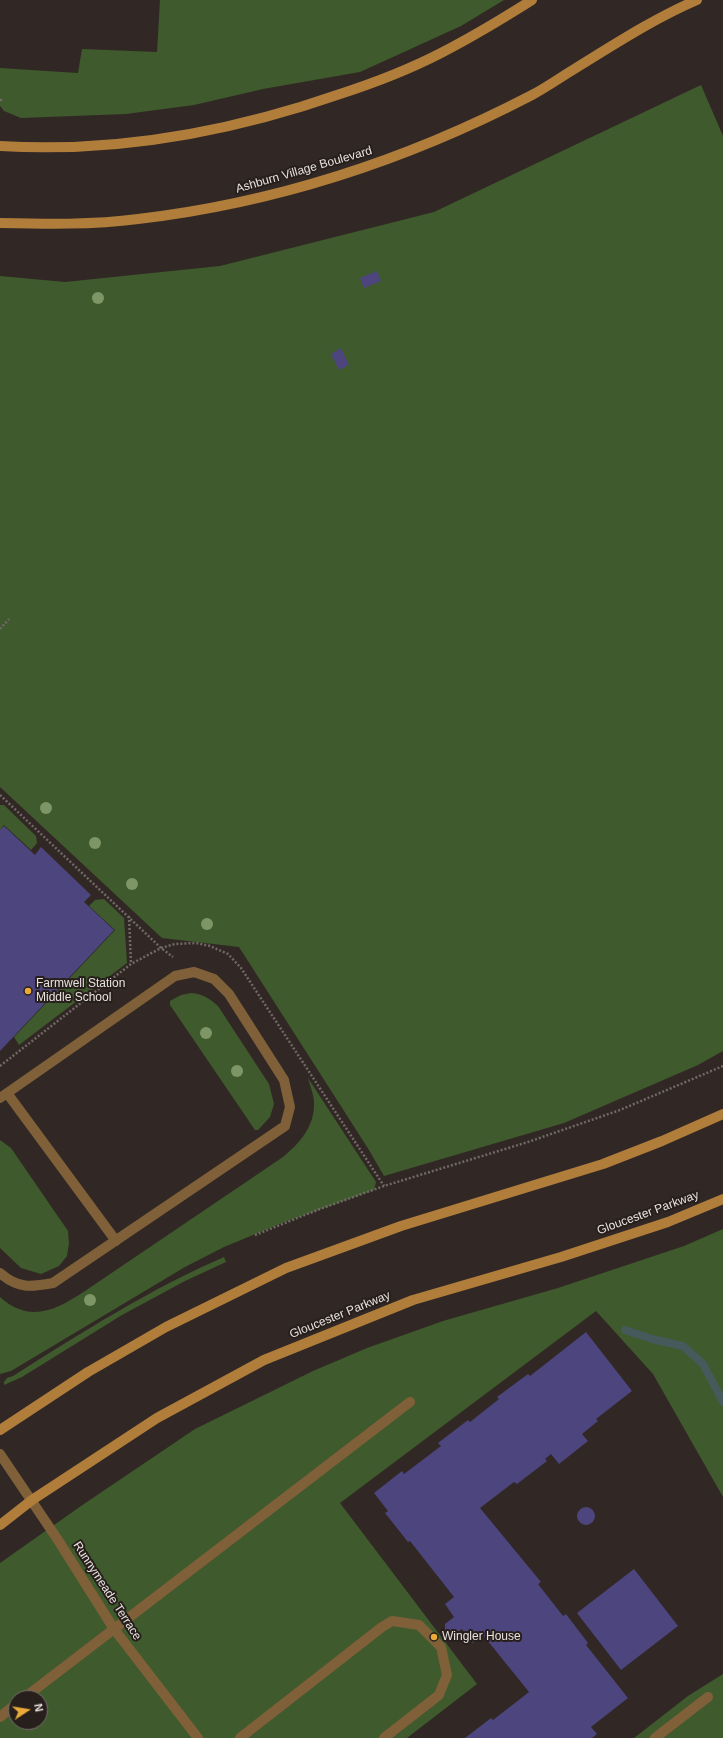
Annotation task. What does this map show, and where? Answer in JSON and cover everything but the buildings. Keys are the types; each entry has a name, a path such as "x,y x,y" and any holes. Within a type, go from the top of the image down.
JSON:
{"main road":[{"path":"0,146 64,147 106,145 180,136 238,125 313,104 376,82 440,54 532,0"},
{"name":"Ashburn Village Boulevard","path":"0,223 71,224 137,220 212,209 252,200 362,169 440,139 533,95 614,44 697,0"},
{"path":"0,1430 88,1372 166,1327 286,1268 401,1226 603,1164 662,1141 723,1114"},
{"name":"Gloucester Parkway","path":"0,1525 32,1500 157,1418 264,1360 413,1300 561,1257 668,1222 723,1199"}],"street":[{"path":"0,1274 11,1283 32,1287 53,1283 285,1126 290,1106 284,1080 229,994 214,979 194,972 175,976 3,1096 116,1240"},
{"path":"34,1690 410,1402"},
{"name":"Runnymeade Terrace","path":"0,1454 32,1500 114,1629 198,1738"},
{"path":"240,1738 382,1627 392,1621 419,1625 441,1647 448,1675 439,1695 384,1738"},
{"path":"655,1738 708,1697"},
{"path":"0,1717 8,1710"}],"path":[{"path":"0,628 9,619"},
{"path":"0,795 161,948 194,972"},
{"path":"129,916 131,964"},
{"path":"0,1066 131,964 161,948"},
{"path":"255,1235 320,1209 384,1186 528,1142 620,1110 723,1066"}],"green space":[{"path":"160,0 504,0 461,26 360,72 263,89 194,105 126,114 21,118 4,111 0,106 0,68 78,73 82,49 157,52"},
{"path":"701,85 723,136 723,1051 698,1065 564,1123 384,1176 369,1150 239,947 162,938 0,787 0,276 65,282 220,266 434,212"},
{"path":"0,805 4,805 36,836 37,843 31,850 4,825 0,830"},
{"path":"104,899 124,918 127,963 19,1045 14,1037 115,930 89,906 95,900"},
{"path":"191,993 206,997 218,1006 269,1084 274,1104 270,1117 258,1130 255,1130 170,1005 170,1001 181,995"},
{"path":"308,1078 376,1182 374,1190 282,1223 224,1247 185,1267 11,1371 0,1374 0,1297 11,1305 22,1310 32,1312 43,1311 64,1304 283,1157 301,1140 312,1119 314,1099"},
{"path":"0,1140 11,1148 68,1231 69,1243 67,1256 59,1266 41,1274 21,1268 0,1248"},
{"path":"723,1229 723,1497 653,1374 596,1311 340,1503 477,1684 407,1738 0,1738 0,1563 195,1429 313,1371 367,1348 443,1321 558,1288 684,1246"},
{"path":"224,1257 226,1262 185,1281 122,1315 22,1377 4,1385 7,1378 13,1376 116,1312 169,1283"},
{"path":"723,1674 723,1738 634,1738 688,1696"}],"waterway":[{"path":"625,1330 652,1339 683,1346 703,1364 723,1402"}],"place":[{"name":"Farmwell Station Middle School","path":"28,991"},
{"name":"Wingler House","path":"434,1637"}]}
